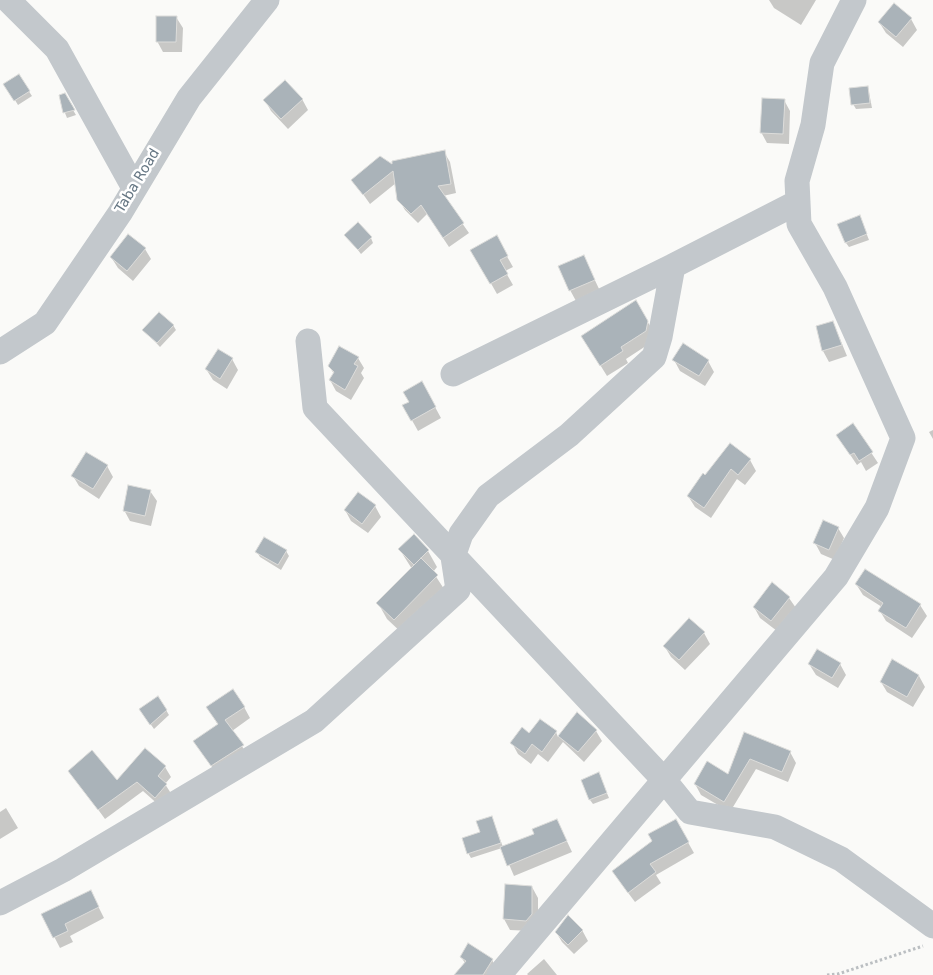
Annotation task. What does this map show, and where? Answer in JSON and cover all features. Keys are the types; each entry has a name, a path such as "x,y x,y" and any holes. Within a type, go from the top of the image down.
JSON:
{"street":[{"path":"8,0 57,49 134,188"},
{"name":"Taba Road","path":"0,352 45,323 134,188 189,98 267,0"},
{"path":"499,975 836,577 877,508 903,438 835,287 799,224 797,181 813,125 822,63 854,0"},
{"path":"453,374 674,266 798,202"},
{"path":"0,903 63,870 314,721 458,590 453,556 461,534 488,496 569,435 654,357 660,337 674,266"},
{"path":"308,341 315,408 665,781 690,812 775,827 841,859 929,936"}],"path":[{"path":"827,975 838,974 929,936"}],"building":[{"path":"894,3 912,18 896,37 878,22"},
{"path":"156,16 177,16 176,42 156,42"},
{"path":"19,74 30,91 14,101 3,84"},
{"path":"285,80 303,99 281,119 263,100"},
{"path":"868,86 870,103 851,105 849,88"},
{"path":"65,93 75,110 63,113 59,95"},
{"path":"762,98 785,99 783,134 760,133"},
{"path":"445,150 451,184 438,186 464,223 443,238 421,205 411,214 397,200 393,171 363,195 351,180 380,156 392,164 392,161"},
{"path":"860,215 867,234 845,243 837,224"},
{"path":"358,222 372,237 358,250 344,235"},
{"path":"128,234 146,248 127,271 110,257"},
{"path":"497,235 508,256 500,260 508,274 490,284 470,250"},
{"path":"584,255 595,280 569,291 558,266"},
{"path":"636,300 648,321 646,331 621,347 623,351 600,366 581,336"},
{"path":"159,312 174,325 157,343 142,330"},
{"path":"833,321 842,345 822,351 816,326"},
{"path":"683,343 709,360 699,376 672,360"},
{"path":"339,346 359,357 354,364 358,366 345,390 329,380 334,372 328,366"},
{"path":"218,349 233,358 220,379 205,369"},
{"path":"422,381 436,407 411,421 402,405 409,402 403,392"},
{"path":"853,423 873,452 859,461 854,453 850,455 836,435"},
{"path":"730,443 751,459 738,475 731,469 704,508 687,496 703,473 705,475"},
{"path":"86,452 108,465 93,489 71,476"},
{"path":"128,485 151,490 145,516 123,511"},
{"path":"358,492 376,505 362,524 344,510"},
{"path":"823,520 839,527 829,550 813,543"},
{"path":"414,534 429,550 414,565 398,549"},
{"path":"264,537 287,550 278,565 255,552"},
{"path":"421,558 438,575 394,620 376,603"},
{"path":"865,569 921,604 906,628 878,611 883,603 855,584"},
{"path":"772,582 790,597 771,621 753,607"},
{"path":"689,618 705,632 679,660 663,646"},
{"path":"817,649 841,663 832,678 808,664"},
{"path":"892,659 919,675 907,697 880,682"},
{"path":"233,689 245,707 225,720 244,745 211,766 193,741 218,724 206,707"},
{"path":"158,696 167,710 150,725 139,709"},
{"path":"577,712 597,730 578,752 558,736"},
{"path":"540,719 557,731 542,752 532,744 525,754 510,743 522,727 529,733"},
{"path":"744,732 791,751 782,772 750,759 724,802 694,784 707,761 728,774"},
{"path":"145,748 166,766 158,776 167,784 155,798 137,782 98,810 68,771 92,750 117,780"},
{"path":"599,772 607,793 589,800 581,780"},
{"path":"492,816 501,843 467,854 462,838 480,832 476,821"},
{"path":"557,819 567,841 507,866 500,847 534,834 532,829"},
{"path":"676,819 689,842 650,864 656,872 628,893 612,871 652,841 648,834"},
{"path":"505,884 532,886 532,914 526,921 503,919"},
{"path":"91,890 99,907 65,924 68,931 53,938 41,914"},
{"path":"568,915 583,930 568,945 555,932"},
{"path":"468,943 493,959 483,975 454,975 466,961 460,957"}]}
